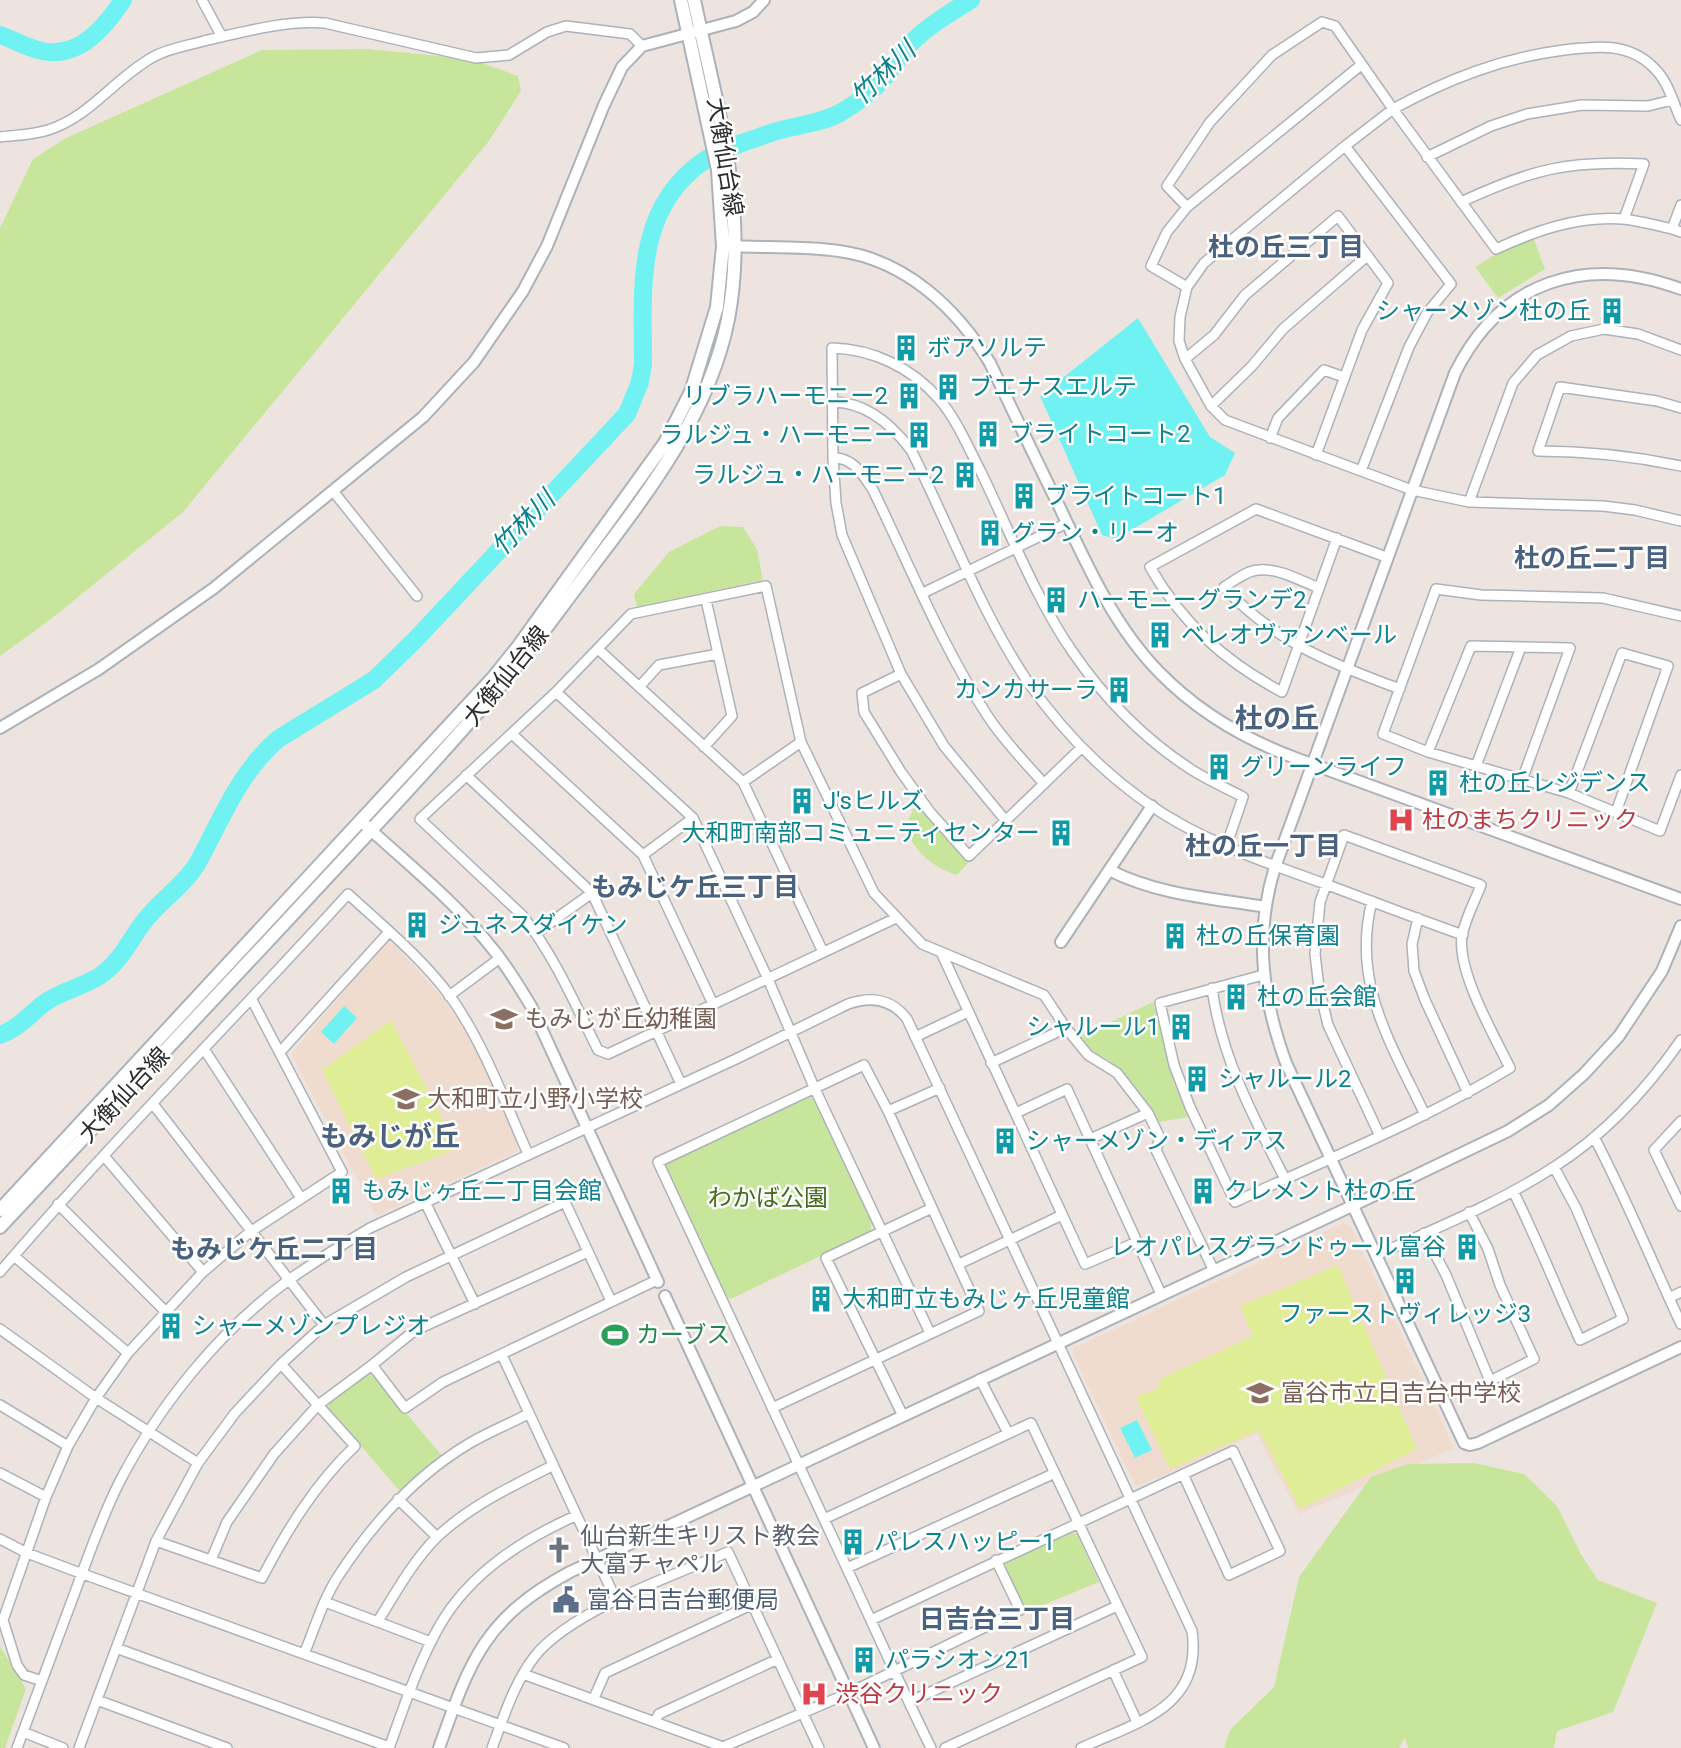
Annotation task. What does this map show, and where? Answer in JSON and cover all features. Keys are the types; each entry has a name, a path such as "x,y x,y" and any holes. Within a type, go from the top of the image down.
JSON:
{"main road":[{"name":"大衡仙台線","path":"0,1210 502,684 607,545 671,454 701,399 720,348 731,296 723,168 694,31 681,0"},
{"name":"大衡仙台線","path":"694,0 694,31"},
{"name":"大衡仙台線","path":"0,1227 366,825"}],"street":[{"path":"202,0 222,37"},
{"path":"0,728 99,669 203,595 423,417 474,362 523,291 547,246 622,67 642,47 736,21 753,12 764,0"},
{"path":"0,137 39,133 56,127 82,113 134,70 166,50 302,22 326,23 463,56 487,58 509,55 547,32 566,26 630,34 642,47"},
{"path":"1187,207 1167,186 1210,122 1272,55 1322,22 1335,26 1427,157 1496,248 1538,230 1584,219 1624,219 1677,230 1681,205"},
{"path":"1681,120 1664,80 1654,67 1630,51 1611,46 1529,55 1496,63 1431,89 1393,109 1205,262 1187,287 1180,317 1179,341 1185,359 1211,406 1225,420 1412,490 1469,502 1603,506 1635,510 1681,521"},
{"path":"1187,287 1150,266 1167,232 1187,207 1361,65"},
{"path":"1427,157 1491,126 1527,114 1582,105 1648,106 1672,100"},
{"path":"1345,146 1451,284 1427,313 1409,347 1361,471"},
{"path":"1461,202 1504,182 1574,163 1644,164 1624,219"},
{"path":"1185,359 1214,335 1245,295 1338,216 1388,283 1362,330 1316,454"},
{"path":"729,246 841,251 887,266 932,293 962,323 990,363 1100,589 1127,634 1158,672 1226,726 1269,748 1311,764 1681,899"},
{"path":"1211,406 1252,366 1283,329 1367,256"},
{"path":"1681,289 1639,275 1591,273 1544,285 1522,296 1502,310 1479,332 1455,373 1275,867 1266,907 1263,975 1268,1005 1285,1060 1461,1440 1470,1445 1681,1347"},
{"path":"1469,502 1513,383 1537,355 1570,336 1604,329 1639,334 1681,350"},
{"path":"1006,821 944,746 901,674 842,535 836,503 833,458 832,348 847,348 907,370 923,382 953,418 1038,591 1070,648 1091,678 1154,742 1192,770 1243,797 1226,846"},
{"path":"1270,438 1278,418 1324,370 1344,377"},
{"path":"1681,408 1657,401 1560,387 1538,452 1618,455 1681,466"},
{"path":"833,402 844,402 863,408 881,418 911,450 1006,647 1028,682 1081,748 1111,775 1152,806 1186,827 1226,846 1275,867 1462,935"},
{"path":"833,458 841,458 861,472 873,489 963,676 990,719 1044,783"},
{"path":"333,491 418,596"},
{"path":"1338,538 1282,692 1251,675 1200,635 1163,589 1150,567 1256,509 1338,538 1386,557"},
{"path":"923,593 1067,523"},
{"path":"1319,588 1288,576 1258,569 1224,587 1244,609 1267,628 1298,646 1346,669 1400,689"},
{"path":"896,918 608,1054 598,1050 567,987 536,933 522,915 420,819 556,692 631,614 766,586 801,742 874,894 922,944 1044,995 1088,1055 1117,1073 1148,1114 1160,1138 1156,1150 1214,1271"},
{"path":"1681,616 1602,598 1480,595 1436,589 1383,734 1428,752 1569,793 1660,831 1681,775"},
{"path":"704,747 732,716 706,600"},
{"path":"1428,752 1471,646 1570,648 1522,780"},
{"path":"1476,766 1521,647"},
{"path":"598,649 743,782 823,952"},
{"path":"1569,793 1622,653 1668,666 1616,812"},
{"path":"640,686 659,665 718,654"},
{"path":"901,674 862,693 864,712 930,812 969,856 1081,748"},
{"path":"556,692 693,818 768,979 814,1087 930,1333"},
{"path":"512,734 643,855 713,1004"},
{"path":"743,782 801,742"},
{"path":"466,775 592,893 681,1084"},
{"path":"1061,942 1152,806"},
{"path":"643,855 693,818"},
{"path":"366,825 455,908 500,958 531,1006 658,1281 443,1382 405,1408 372,1365"},
{"path":"1263,975 1160,1003 1174,1065 1190,1107 1235,1202 1380,1136 1424,1115 1510,1068 1469,979 1464,961 1462,935 1481,885 1344,835 1320,902 1315,954 1319,988 1328,1025 1380,1136"},
{"path":"1109,870 1171,893 1266,907"},
{"path":"536,933 592,893"},
{"path":"0,1272 58,1204 252,1000 348,894 389,932 449,996 469,1027 528,1154"},
{"path":"1372,901 1366,923 1364,951 1372,999 1424,1115"},
{"path":"1418,918 1412,944 1415,971 1425,1000 1468,1093"},
{"path":"439,1748 453,1707 480,1650 502,1620 538,1590 799,1464 1484,1143 1549,1105 1584,1074 1619,1036 1661,971 1681,926"},
{"path":"281,1051 389,932"},
{"path":"941,952 1085,1264 1137,1242"},
{"path":"449,996 500,958"},
{"path":"1212,988 1216,1017 1227,1054 1285,1179"},
{"path":"17,1748 82,1573 120,1482 149,1433 183,1386 232,1330 288,1281 370,1228 848,1004 862,999 874,999 900,1009 907,1018 1192,1631 1193,1662 1181,1691 1170,1704 1081,1748"},
{"path":"42,1681 24,1675 16,1665 3,1620 46,1497 68,1446 96,1398 128,1353 203,1272 250,1232 342,1172 252,1000"},
{"path":"915,1037 968,1012"},
{"path":"991,1063 1066,1028"},
{"path":"1377,1255 1513,1191 1554,1167 1594,1137 1660,1070 1681,1040"},
{"path":"204,1049 301,1198"},
{"path":"772,1408 979,1311 888,1111 864,1065 658,1161 893,1671 931,1748"},
{"path":"888,1111 940,1088"},
{"path":"1016,1113 1067,1089 1161,1294"},
{"path":"153,1104 324,1325"},
{"path":"1090,1139 1148,1114"},
{"path":"1681,1121 1654,1150 1681,1206"},
{"path":"1594,1137 1618,1183 1681,1324"},
{"path":"104,1156 203,1272"},
{"path":"1513,1191 1534,1232 1546,1267 1580,1340 1623,1319 1576,1208 1554,1167"},
{"path":"425,1202 475,1304"},
{"path":"79,1748 156,1541 198,1463 235,1413 281,1364 324,1325 380,1290 565,1202 611,1301"},
{"path":"58,1204 165,1311"},
{"path":"903,1416 826,1258 932,1208"},
{"path":"1424,1233 1446,1275 1490,1381 1534,1359 1500,1285 1488,1249 1469,1212"},
{"path":"959,1264 1062,1215"},
{"path":"211,1560 227,1522 246,1492 274,1454 318,1405 414,1331 588,1252"},
{"path":"14,1256 128,1353"},
{"path":"1669,1298 1681,1292"},
{"path":"665,1296 874,1748"},
{"path":"0,1329 96,1398 198,1463"},
{"path":"502,1355 616,1601"},
{"path":"156,1541 262,1578 285,1534 318,1486 355,1446 281,1364"},
{"path":"980,1379 1007,1433"},
{"path":"0,1405 68,1446"},
{"path":"304,1654 338,1576 398,1499 437,1466 471,1443 528,1414"},
{"path":"824,1519 1031,1423 1142,1657 945,1748"},
{"path":"871,1620 1233,1451 1280,1551 1229,1575 1183,1475"},
{"path":"378,1621 411,1569 437,1537 497,1494 552,1466"},
{"path":"847,1567 1055,1473"},
{"path":"0,1474 46,1497"},
{"path":"398,1499 437,1537"},
{"path":"116,1648 389,1748 431,1642 460,1597 480,1576 530,1538 575,1516"},
{"path":"0,1539 27,1553 564,1748"},
{"path":"492,1748 512,1694 523,1674 536,1655 552,1639 616,1601 728,1552 804,1713 817,1747"},
{"path":"523,1674 594,1698 723,1748 849,1693 1020,1610 996,1560"},
{"path":"325,1602 431,1642"},
{"path":"594,1698 605,1673 754,1604"},
{"path":"909,1702 1117,1606"},
{"path":"655,1721 659,1714 778,1659"},
{"path":"1113,1670 1137,1722"},
{"path":"97,1700 227,1748"},
{"path":"23,1732 63,1748"}],"shaded area":[{"name":"大和町立小野小学校","path":"386,942 392,943 445,1000 475,1050 519,1144 517,1151 376,1216 291,1054"},
{"name":"富谷市立日吉台中学校","path":"1343,1223 1351,1226 1454,1448 1299,1514 1257,1434 1141,1485 1135,1485 1072,1352 1074,1348"}],"green space":[{"path":"368,49 471,59 518,76 521,91 489,141 183,512 51,619 0,656 0,228 33,159 66,138 262,50"},
{"path":"1533,237 1545,269 1498,298 1475,267 1511,245"},
{"path":"720,526 743,527 757,549 763,580 637,607 634,594 669,552"},
{"path":"916,801 969,862 957,875 926,858 905,830"},
{"path":"1153,1002 1173,1080 1188,1117 1159,1122 1124,1072 1092,1051 1081,1036"},
{"path":"391,1020 458,1149 376,1179 322,1070"},
{"name":"わかば公園","path":"807,1096 814,1099 872,1221 870,1232 731,1299 726,1296 665,1166 667,1162"},
{"path":"1338,1265 1417,1449 1300,1509 1259,1430 1170,1469 1136,1397 1158,1388 1162,1378 1253,1336 1240,1306"},
{"path":"368,1374 374,1375 443,1457 399,1490 328,1408 330,1402"},
{"path":"1474,1463 1524,1474 1557,1506 1582,1556 1598,1580 1657,1603 1613,1712 1557,1731 1554,1748 1408,1748 1405,1738 1399,1748 1224,1748 1230,1730 1274,1687 1299,1577 1371,1477 1408,1464"},
{"path":"1070,1532 1077,1534 1099,1582 1026,1612 1003,1567 1005,1561"},
{"path":"0,1646 26,1689 5,1748 0,1748"}],"water":[{"path":"1138,318 1210,437 1235,453 1225,475 1116,539 1102,535 1040,396"},
{"path":"344,1006 357,1018 334,1044 321,1032"},
{"path":"1137,1420 1152,1450 1135,1458 1120,1428"}],"waterway":[{"path":"0,35 42,51 68,50 90,39 123,0"},
{"name":"竹林川","path":"0,1035 18,1026 50,999 89,982 110,968 149,915 197,864 241,782 264,753 278,739 374,680 415,640 627,414 640,382 643,364 647,252 654,226 665,202 682,179 705,160 728,148 777,131 823,120 846,109 880,82 918,37 971,0"}],"place":[{"name":"シャーメゾン杜の丘","path":"1612,311"},
{"name":"ボアソルテ","path":"906,348"},
{"name":"ブエナスエルテ","path":"948,387"},
{"name":"リブラハーモニー2","path":"909,396"},
{"name":"ブライトコート2","path":"988,434"},
{"name":"ラルジュ・ハーモニー","path":"919,435"},
{"name":"ラルジュ・ハーモニー2","path":"965,475"},
{"name":"ブライトコート1","path":"1024,496"},
{"name":"グラン・リーオ","path":"990,533"},
{"name":"ハーモニーグランデ2","path":"1056,600"},
{"name":"ベレオヴァンベール","path":"1160,635"},
{"name":"カンカサーラ","path":"1119,690"},
{"name":"グリーンライフ","path":"1219,767"},
{"name":"杜の丘レジデンス","path":"1438,783"},
{"name":"J'sヒルズ","path":"802,801"},
{"name":"杜のまちクリニック","path":"1401,820"},
{"name":"大和町南部コミュニティセンター","path":"1061,833"},
{"name":"ジュネスダイケン","path":"417,925"},
{"name":"杜の丘保育園","path":"1175,936"},
{"name":"杜の丘会館","path":"1236,997"},
{"name":"もみじが丘幼稚園","path":"504,1019"},
{"name":"シャルール1","path":"1181,1027"},
{"name":"シャルール2","path":"1197,1079"},
{"name":"大和町立小野小学校","path":"406,1099"},
{"name":"シャーメゾン・ディアス","path":"1005,1141"},
{"name":"もみじヶ丘二丁目会館","path":"341,1191"},
{"name":"クレメント杜の丘","path":"1203,1191"},
{"name":"レオパレスグランドゥール富谷","path":"1467,1247"},
{"name":"ファーストヴィレッジ3","path":"1405,1281"},
{"name":"大和町立もみじヶ丘児童館","path":"821,1299"},
{"name":"シャーメゾンプレジオ","path":"171,1326"},
{"name":"カーブス","path":"615,1335"},
{"name":"富谷市立日吉台中学校","path":"1260,1393"},
{"name":"パレスハッピー1","path":"853,1542"},
{"name":"仙台新生キリスト教会 大富チャペル","path":"559,1550"},
{"name":"富谷日吉台郵便局","path":"566,1600"},
{"name":"パラシオン21","path":"864,1660"},
{"name":"渋谷クリニック","path":"814,1694"}],"district":[{"name":"杜の丘三丁目","path":"1286,247"},
{"name":"杜の丘二丁目","path":"1592,558"},
{"name":"杜の丘","path":"1277,718"},
{"name":"杜の丘一丁目","path":"1263,846"},
{"name":"もみじケ丘三丁目","path":"695,887"},
{"name":"もみじが丘","path":"390,1136"},
{"name":"もみじケ丘二丁目","path":"274,1249"},
{"name":"日吉台三丁目","path":"997,1619"}]}
